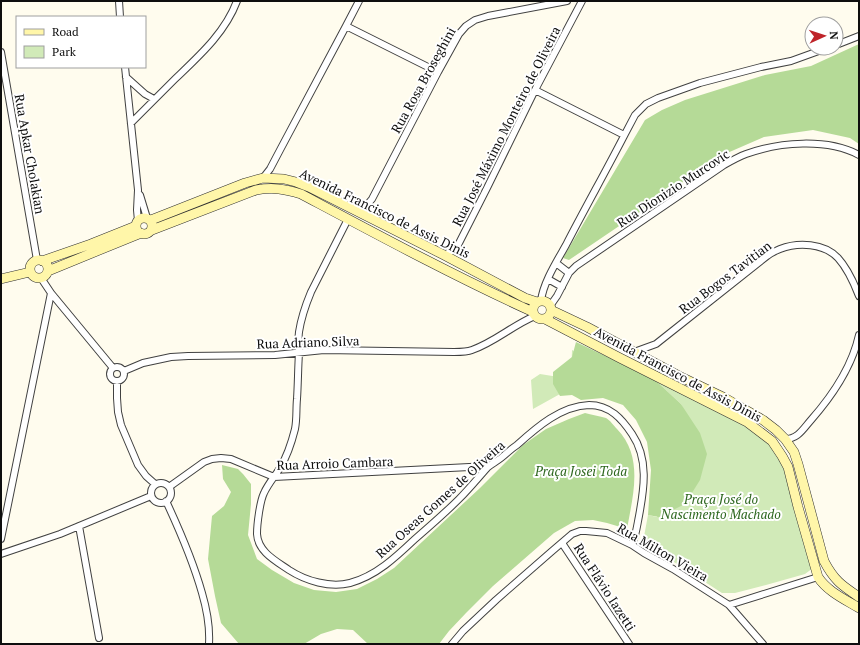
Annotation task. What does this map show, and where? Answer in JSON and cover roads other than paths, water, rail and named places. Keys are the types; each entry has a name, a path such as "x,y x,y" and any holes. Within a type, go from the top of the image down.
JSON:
{"main road":[{"name":"Avenida Francisco de Assis Dinis","path":"48,271 144,225 245,183 263,178 284,179 309,187 444,254 525,298 539,302"},
{"name":"Avenida Francisco de Assis Dinis","path":"40,261 144,225 256,190 278,188 301,194 436,265 534,314"},
{"path":"40,261 46,263 48,271 46,275 38,278 33,276 30,272 30,267 33,263 40,261"},
{"path":"5,278 30,272"},
{"path":"545,301 551,308 550,315 545,319 540,319 534,314 533,307 539,302 545,301"},
{"name":"Avenida Francisco de Assis Dinis","path":"551,308 679,376 723,397 763,420 776,430 785,439 794,452 824,561 836,580 846,589 859,597"},
{"name":"Avenida Francisco de Assis Dinis","path":"545,319 747,422 772,441 788,467 818,577 830,590 859,608"}],"street":[{"path":"118,1 120,16"},
{"path":"131,123 205,50 233,12 237,1"},
{"path":"263,178 270,169 359,1"},
{"name":"Rua Rosa Broseghini","path":"355,210 362,209 367,206 372,199 438,72 459,34 466,26 474,20 488,16 567,1"},
{"name":"Rua José Máximo Monteiro de Oliveira","path":"444,254 456,249 535,90 582,1"},
{"path":"346,26 438,72"},
{"path":"844,42 859,36"},
{"name":"Rua Apkar Cholakian","path":"1,52 40,261"},
{"path":"539,302 544,287 556,263 635,115 646,104 658,98 700,83 761,67 791,61 805,56"},
{"path":"126,68 138,190 144,225"},
{"path":"126,77 145,94 154,99"},
{"path":"535,90 624,136"},
{"name":"Rua Dionizio Murcovic","path":"551,308 569,273 589,257 724,165 746,154 775,147 797,144 812,144 834,146 849,150 859,155"},
{"path":"138,190 137,210 144,225"},
{"name":"Rua Oseas Gomes de Oliveira","path":"348,219 311,292 299,331 295,429 282,465 264,493 262,499 257,535 264,552 304,578 322,583 336,584 348,583 360,579 390,562 459,499 489,466 500,459 545,421 567,410 590,405 601,407 620,418 635,438 642,457 644,470 642,501 635,538 632,545"},
{"name":"Rua Bogos Tavitian","path":"634,352 656,344 766,256 781,248 812,245 829,251 837,257 851,277 859,296"},
{"path":"556,263 569,273"},
{"path":"1,284 5,278"},
{"path":"41,278 51,293 113,368"},
{"path":"548,279 562,287"},
{"path":"1,539 4,510 51,293"},
{"name":"Rua Adriano Silva","path":"124,371 142,363 171,357 188,356 275,355 324,350 471,351 486,344 534,314"},
{"path":"785,439 797,437 824,405 837,386 857,349 859,335"},
{"path":"113,368 121,368 124,371 122,380 113,380 110,376 110,371 113,368"},
{"path":"117,381 116,398 121,425 138,465 146,476 155,484"},
{"name":"Rua Arroio Cambara","path":"169,487 204,462 221,458 231,459 274,478 489,466"},
{"path":"160,482 169,487 171,492 170,498 166,501 160,503 155,501 151,496 151,490 155,484 160,482"},
{"path":"1,554 60,534 151,496"},
{"path":"166,501 182,535 198,577 206,607 210,634 209,644"},
{"path":"79,526 99,638"},
{"name":"Rua Milton Vieira","path":"452,644 463,631 496,600 572,534 586,531 607,533 632,545 673,569 729,605 763,644"},
{"name":"Rua Flávio Iazetti","path":"562,543 629,644"},
{"path":"729,605 818,577"}],"park label":[{"name":"Praça Josei Toda","path":"581,471"},
{"name":"Praça José do Nascimento Machado","path":"721,506"}]}
